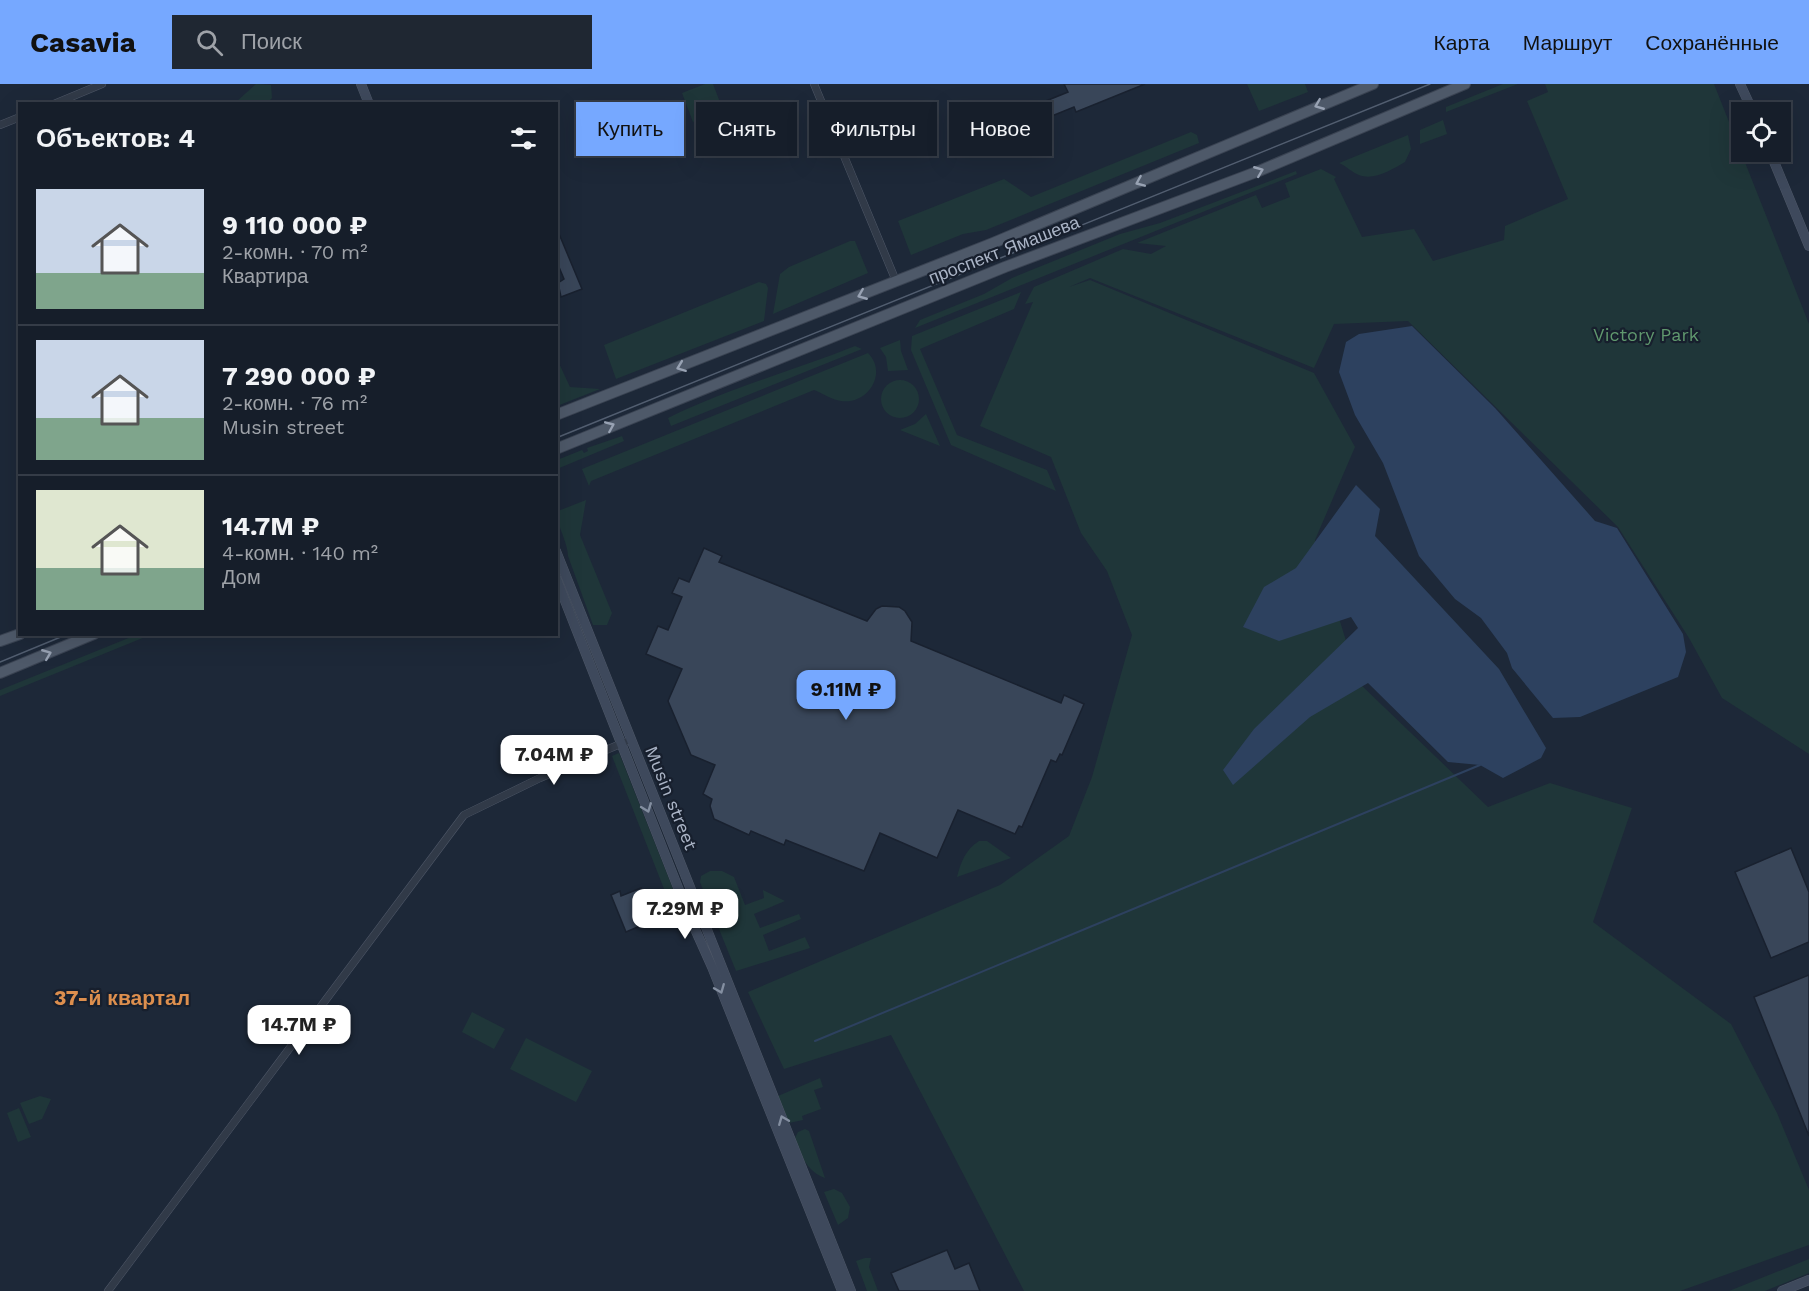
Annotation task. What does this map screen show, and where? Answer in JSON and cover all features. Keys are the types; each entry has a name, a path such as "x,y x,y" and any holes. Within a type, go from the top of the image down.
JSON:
{"main road":[{"name":"проспект Ямашева","path":"558,415 993,243 1373,84"},
{"name":"проспект Ямашева","path":"558,448 1005,267 1249,175 1465,84"},
{"path":"0,641 18,635"},
{"path":"0,673 89,636"}],"street":[{"path":"59,102 102,84"},
{"path":"361,84 368,102"},
{"path":"814,84 896,281"},
{"path":"1740,84 1749,102"},
{"path":"1745,84 1751,102"},
{"path":"0,125 18,118"},
{"path":"1774,162 1809,246"},
{"name":"Musin street","path":"558,556 690,918 712,967 842,1291"},
{"name":"Musin street","path":"558,583 626,742 851,1291"},
{"path":"108,1291 464,815 540,778 626,742"},
{"path":"1782,1291 1809,1280"}],"green space":[{"path":"256,84 271,85 272,98 268,102 236,102"},
{"path":"705,84 713,84 720,102 696,102 696,121 693,122 682,93"},
{"path":"1247,84 1305,84 1308,92 1259,111"},
{"path":"1503,84 1518,84 1446,112 1446,107"},
{"name":"Victory Park","path":"1545,84 1714,84 1731,127 1731,162 1745,162 1809,324 1809,754 1722,698 1689,638 1618,527 1408,321 1334,324 1314,368 1090,278 1069,287 1090,280 1314,373 1355,447 1315,540 1359,683 1488,807 1550,783 1632,808 1593,922 1731,1024 1777,1113 1809,1190 1809,1245 1680,1291 1024,1291 891,1035 784,1069 748,992 1000,885 1069,836 1092,777 1132,635 1107,571 1081,533 1051,457 980,426 1033,302 1025,304 1034,287 1123,249 1151,254 1166,246 1137,243 1256,195 1262,208 1290,197 1285,183 1321,169 1336,177 1334,179 1362,237 1414,229 1433,261 1504,240 1505,226 1568,199 1527,101 1548,92"},
{"path":"1443,120 1447,134 1420,144 1420,130"},
{"path":"1191,132 1197,135 1199,143 986,230 963,234 911,255 898,221 1004,179 1031,197"},
{"path":"1408,135 1411,149 1405,162 1383,173 1365,176 1339,163"},
{"path":"1296,171 1297,174 915,328 920,320 984,294 1012,278 1120,234 1160,223"},
{"path":"850,241 855,241 868,273 773,314 780,274 789,267"},
{"path":"759,282 766,284 768,288 764,321 616,379 604,345"},
{"path":"1021,292 1014,309 920,349 957,435 1047,470 1056,491 951,445 911,350 912,336"},
{"path":"900,340 901,351 908,370 888,371 886,357 880,348"},
{"path":"855,346 862,349 671,426 668,418 691,407"},
{"path":"868,353 874,361 875,378 867,393 859,398 841,401 814,390 591,481 589,486 582,469"},
{"path":"558,361 570,387 600,389 558,406"},
{"path":"900,380 907,381 913,386 918,392 918,406 913,412 907,417 900,418 893,417 887,412 882,406 881,399 882,392 887,386 893,381"},
{"path":"926,414 940,446 900,430 915,424"},
{"path":"622,436 624,441 558,469 558,460 582,450 584,453 588,451 587,448"},
{"path":"586,500 580,535 612,613 607,625 593,625 568,556 558,520 558,511"},
{"path":"134,636 148,636 0,696 0,690"},
{"path":"619,753 683,914 675,917 612,756"},
{"path":"979,841 987,841 1011,858 957,877 964,857"},
{"path":"710,871 722,871 734,877 745,905 764,898 763,890 785,901 754,914 760,928 799,914 801,919 763,935 769,951 805,937 810,948 736,971 700,882 701,876"},
{"path":"472,1012 505,1029 494,1049 462,1032"},
{"path":"526,1038 592,1071 576,1102 510,1069"},
{"path":"820,1078 823,1087 814,1090 821,1109 802,1116 803,1120 789,1123 778,1096"},
{"path":"40,1096 51,1099 42,1119 29,1124 20,1103"},
{"path":"19,1108 31,1137 18,1142 7,1113"},
{"path":"805,1129 809,1131 825,1178 810,1168 794,1140 798,1132"},
{"path":"834,1189 842,1193 850,1207 848,1218 838,1225 824,1192"},
{"path":"871,1258 869,1267 878,1291 867,1291 856,1261"},
{"path":"1809,1259 1809,1273 1765,1291 1729,1291"}],"water":[{"path":"1412,326 1495,408 1595,521 1617,528 1683,634 1686,652 1678,677 1580,717 1553,718 1512,668 1507,653 1481,618 1455,599 1419,556 1383,463 1355,415 1339,372 1346,342 1359,334"},
{"path":"1356,485 1380,509 1375,536 1499,669 1546,748 1541,758 1503,778 1480,765 1448,762 1368,683 1310,717 1233,785 1223,770 1254,729 1358,628 1351,617 1279,641 1243,627 1264,587 1296,568"}],"building":[{"path":"1064,84 1145,84 1076,112 1074,107 1052,116 1052,102 1043,102 1068,92"},
{"path":"558,231 582,289 561,297 558,283 564,279 558,265"},
{"path":"704,548 722,556 719,562 867,621 876,609 882,606 899,607 905,611 912,622 911,641 1061,703 1064,695 1084,704 1062,755 1060,754 1056,762 1051,760 1022,827 1019,826 1015,834 958,810 937,858 880,833 864,871 786,840 784,845 751,831 749,835 714,819 710,806 712,799 703,794 715,765 691,755 668,701 682,669 646,654 658,626 668,630 682,597 672,593 679,578 689,582"},
{"path":"1791,848 1809,892 1809,942 1771,958 1735,872"},
{"path":"641,888 654,920 626,932 611,895 620,891 621,896"},
{"path":"1809,975 1809,1136 1754,997"},
{"path":"947,1250 955,1269 969,1263 980,1291 899,1291 891,1273"}],"waterway":[{"path":"815,1041 1480,765"}],"tram line":[{"path":"558,437 1430,84"},
{"path":"0,662 63,636"}],"district":[{"name":"37-й квартал","path":"122,998"}]}
